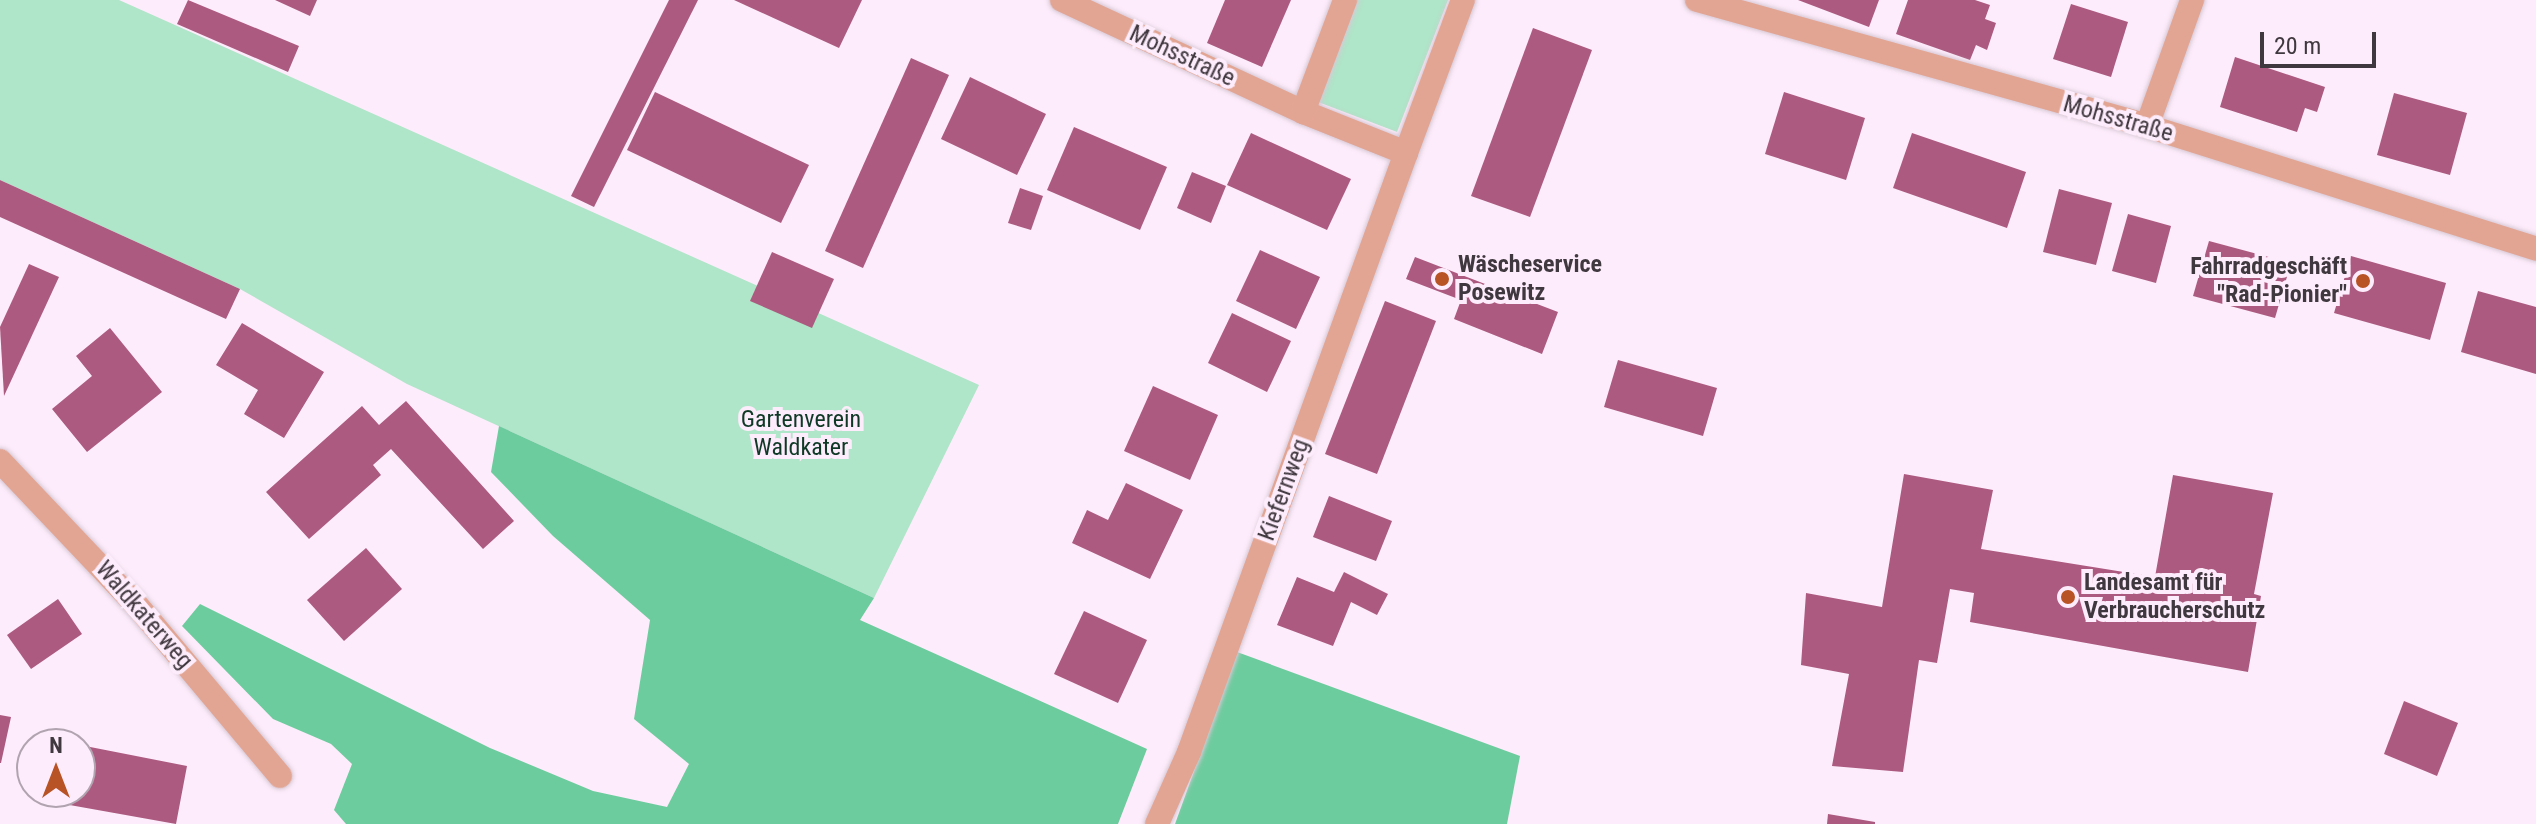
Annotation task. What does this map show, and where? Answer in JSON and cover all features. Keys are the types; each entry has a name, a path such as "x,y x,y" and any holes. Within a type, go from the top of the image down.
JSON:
{"street":[{"name":"Mohsstraße","path":"1062,0 1303,112"},
{"path":"1345,0 1303,112 1406,153"},
{"name":"Kiefernweg","path":"1157,824 1189,752 1463,0"},
{"name":"Mohsstraße","path":"1697,0 2147,126 2536,249"},
{"path":"2147,126 2192,0"},
{"name":"Waldkaterweg","path":"0,461 134,602 280,776"}],"green space":[{"name":"Gartenverein Waldkater","path":"0,0 119,0 979,385 874,598 407,384 240,289 0,180"},
{"path":"1357,0 1448,0 1397,132 1318,102"},
{"path":"499,426 874,598 860,620 1147,749 1118,824 346,824 334,810 352,764 331,744 273,719 182,626 200,604 490,748 593,791 667,807 689,764 634,719 650,620 553,536 491,472"},
{"path":"1237,652 1520,756 1507,824 1175,824"}],"building":[{"path":"188,0 299,46 288,72 177,24"},
{"path":"275,0 317,0 310,16"},
{"path":"669,0 698,0 594,207 571,196"},
{"path":"734,0 862,0 839,48"},
{"path":"1225,0 1291,0 1262,67 1207,43"},
{"path":"1798,0 1879,0 1869,27"},
{"path":"1908,0 1975,0 1990,5 1985,19 1996,23 1987,50 1976,45 1970,60 1896,34"},
{"path":"2071,4 2128,22 2111,77 2053,59"},
{"path":"1533,28 1592,50 1530,217 1471,196"},
{"path":"2235,57 2325,87 2317,112 2305,108 2297,132 2220,107"},
{"path":"911,58 949,75 863,268 825,251"},
{"path":"970,77 1046,114 1017,175 941,139"},
{"path":"655,92 809,165 781,223 627,150"},
{"path":"1784,92 1865,118 1846,180 1765,154"},
{"path":"2394,93 2467,113 2450,175 2377,155"},
{"path":"1074,127 1167,167 1140,230 1047,190"},
{"path":"1251,133 1351,179 1327,230 1227,185"},
{"path":"1912,133 2026,172 2007,228 1893,188"},
{"path":"1192,172 1226,186 1211,223 1177,208"},
{"path":"0,180 240,289 226,319 0,217"},
{"path":"1020,188 1043,196 1031,230 1008,223"},
{"path":"2059,189 2112,203 2096,265 2043,252"},
{"path":"2128,214 2171,226 2156,283 2112,271"},
{"path":"2209,241 2291,263 2275,318 2193,296"},
{"path":"1260,250 1320,277 1296,329 1236,301"},
{"path":"772,252 834,279 812,328 750,301"},
{"path":"2351,256 2446,283 2430,340 2334,313"},
{"path":"1415,257 1558,312 1542,354 1454,319 1461,300 1406,279"},
{"path":"29,264 59,277 4,396 0,327"},
{"path":"2478,291 2536,307 2536,374 2461,352"},
{"path":"1385,301 1436,321 1377,474 1325,454"},
{"path":"1232,313 1291,341 1267,392 1208,363"},
{"path":"242,323 324,372 284,438 244,414 258,390 216,365"},
{"path":"110,328 162,392 87,452 52,409 92,376 76,356"},
{"path":"1618,360 1717,388 1703,436 1604,407"},
{"path":"1153,386 1218,415 1190,480 1124,451"},
{"path":"406,401 514,521 483,549 391,449 373,465 381,475 309,539 266,492 362,406 379,425"},
{"path":"1904,474 1993,490 1981,549 2155,577 2173,475 2273,493 2254,594 2261,596 2248,672 1970,622 1974,593 1950,589 1937,663 1919,660 1903,772 1832,766 1849,674 1801,665 1806,593 1882,607"},
{"path":"1126,483 1183,510 1150,579 1072,543 1087,510 1108,520"},
{"path":"1329,496 1392,521 1376,561 1313,537"},
{"path":"366,548 402,589 344,641 307,600"},
{"path":"1344,572 1388,594 1377,615 1351,602 1333,646 1277,625 1297,577 1334,592"},
{"path":"58,599 82,634 31,669 7,635"},
{"path":"1084,611 1147,640 1118,703 1054,674"},
{"path":"2404,701 2458,723 2437,776 2384,754"},
{"path":"0,715 11,717 1,763 0,763"},
{"path":"96,748 187,766 176,824 86,808 96,808"},
{"path":"1828,814 1875,822 1875,824 1827,824"}],"place":[{"name":"Wäscheservice Posewitz","path":"1442,279"},
{"name":"Fahrradgeschäft \"Rad-Pionier\"","path":"2363,281"},
{"name":"Landesamt für Verbraucherschutz","path":"2068,597"}]}
